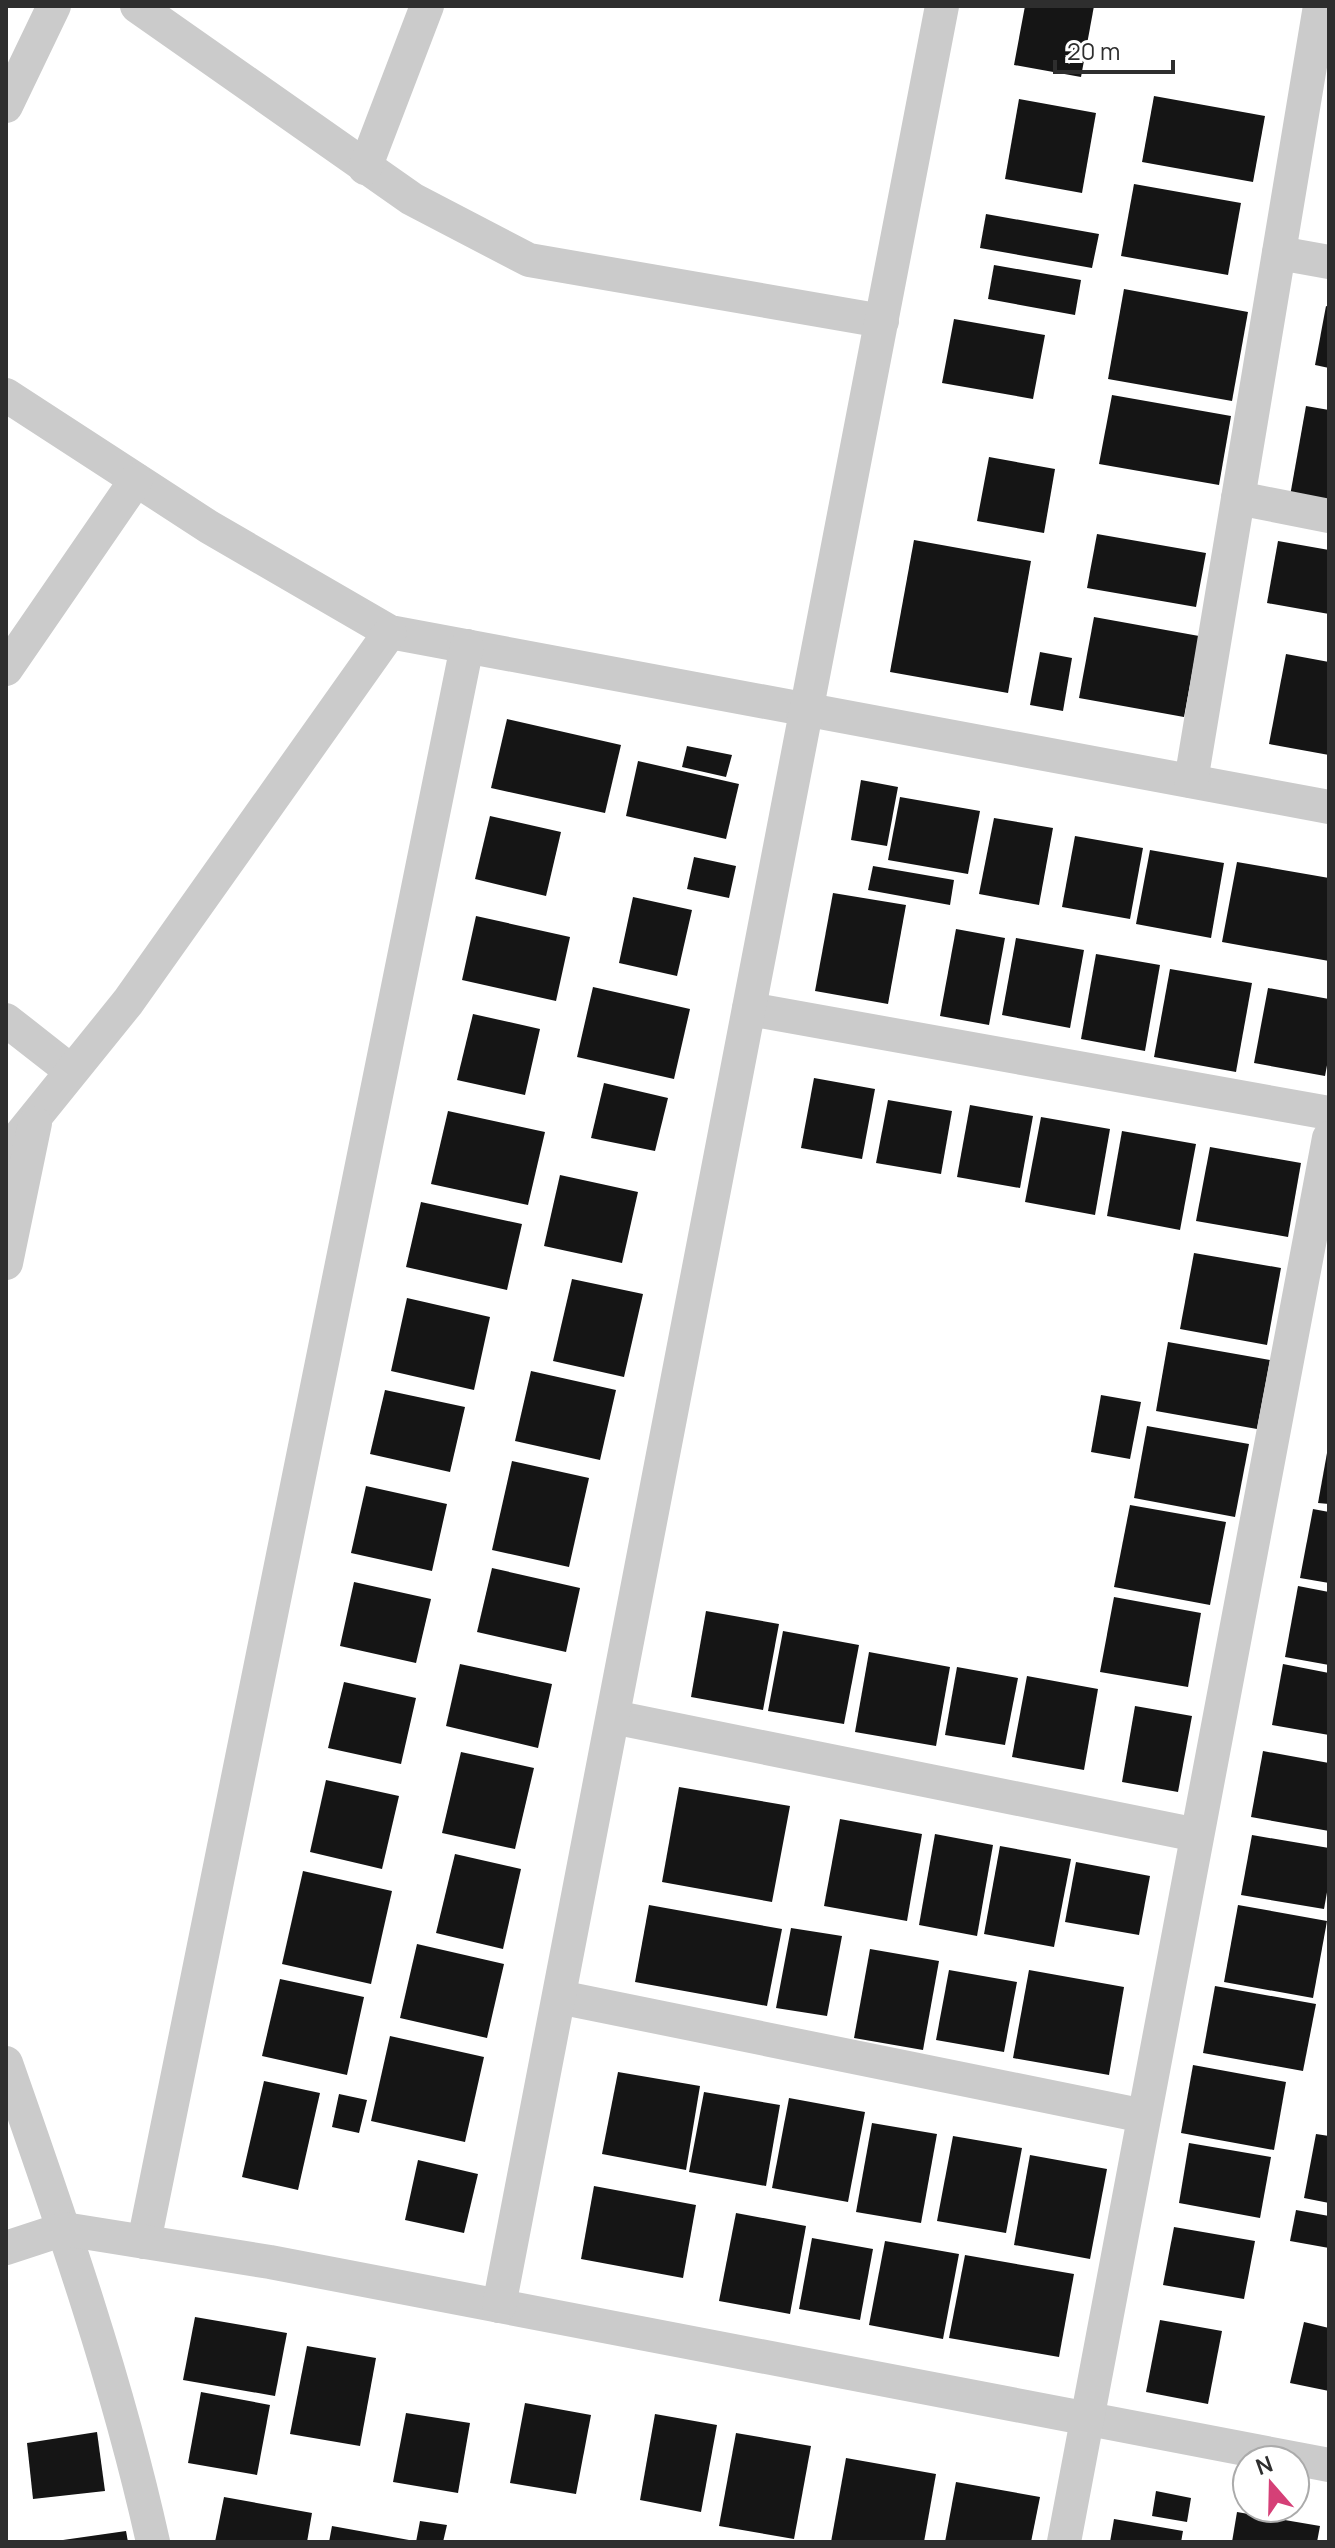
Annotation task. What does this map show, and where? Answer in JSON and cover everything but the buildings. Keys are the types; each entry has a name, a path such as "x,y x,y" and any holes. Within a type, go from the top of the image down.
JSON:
{"street":[{"path":"6,106 54,6"},
{"path":"137,6 412,199 529,260 882,321"},
{"path":"365,168 427,6"},
{"path":"499,2306 942,6"},
{"path":"1191,781 1279,253 1323,13"},
{"path":"1279,253 1329,262"},
{"path":"6,395 209,527 390,632 1329,807"},
{"path":"6,669 136,480"},
{"path":"1238,498 1329,516"},
{"path":"6,1153 137,989 390,632"},
{"path":"144,2242 467,646"},
{"path":"749,1009 1329,1113"},
{"path":"6,1020 71,1071"},
{"path":"6,1263 37,1115"},
{"path":"1064,2542 1329,1138"},
{"path":"613,1717 1197,1835"},
{"path":"559,1997 1144,2116"},
{"path":"6,2063 64,2229 138,2476 153,2542"},
{"path":"6,2248 64,2229 270,2262 1329,2465"}]}
